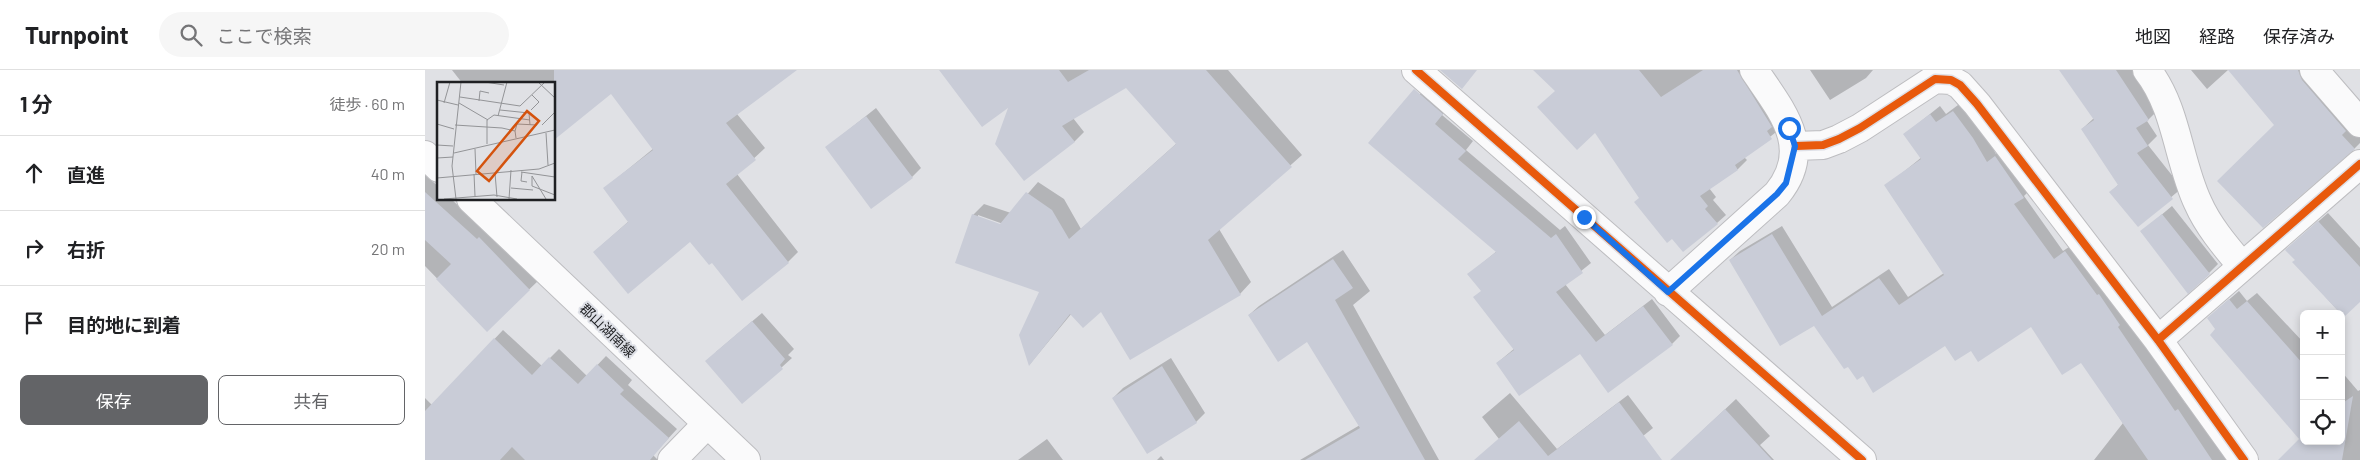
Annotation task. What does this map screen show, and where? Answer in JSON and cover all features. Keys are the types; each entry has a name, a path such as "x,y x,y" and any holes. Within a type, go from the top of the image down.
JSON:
{"street":[{"path":"1416,70 1862,460"},
{"path":"1668,292 1777,194 1786,183 1795,146 1783,113 1754,70"},
{"path":"2147,70 2164,100 2197,203 2223,243 2242,266"},
{"path":"2314,70 2360,123"},
{"path":"1795,146 1823,145 1839,139 1860,128 1935,79 1951,80 1959,85 1977,104 2158,340 2245,460"},
{"path":"425,155 437,166"},
{"path":"2158,340 2360,164"},
{"name":"郡山湖南線","path":"472,200 746,460"},
{"path":"672,460 707,424"}],"building":[{"path":"554,70 797,70 726,123 756,160 726,184 789,263 742,301 712,263 709,265 690,242 628,294 593,252 628,222 603,188 653,150 611,94 555,139"},
{"path":"939,70 1059,70 1068,82 1089,70 1206,70 1292,167 1208,240 1241,295 1130,360 1101,312 1083,328 1070,314 1029,366 1019,335 1039,292 955,263 972,214 1000,224 1026,192 1052,210 1069,239 1176,144 1126,88 1062,126 1075,142 1024,181 995,144 1008,108 982,127"},
{"path":"1440,70 1477,70 1462,89"},
{"path":"1533,70 1639,70 1661,97 1703,70 1737,70 1772,127 1767,131 1772,139 1735,165 1738,170 1700,196 1708,206 1705,209 1718,224 1683,252 1672,239 1667,243 1634,202 1639,198 1595,133 1577,150 1537,107 1555,91"},
{"path":"2059,70 2116,70 2149,120 2136,128 2148,146 2137,153 2173,199 2138,227 2109,192 2118,185 2081,129 2094,120"},
{"path":"2228,70 2298,70 2302,80 2346,131 2342,135 2355,149 2263,228 2217,181 2274,125"},
{"path":"1414,89 1443,114 1435,124 1466,151 1458,159 1551,238 1556,234 1583,273 1556,292 1596,342 1643,306 1673,345 1608,393 1580,354 1519,396 1496,363 1514,350 1473,297 1481,291 1467,274 1496,252 1368,143"},
{"path":"1953,111 1973,138 1987,162 1995,156 2024,198 2014,204 2054,259 2065,251 2097,295 2099,294 2120,325 2118,327 2175,411 2178,409 2212,460 2148,460 2081,363 2062,375 2031,327 1978,362 1971,351 1955,361 1945,346 1873,393 1863,376 1857,380 1848,367 1844,369 1814,326 1780,346 1729,260 1772,234 1822,316 1879,278 1899,305 1944,275 1884,185 1921,159 1903,134 1930,114 1936,122"},
{"path":"866,116 913,178 871,209 825,147"},
{"path":"425,192 477,239 479,237 530,290 487,332 436,279 451,264 425,240"},
{"path":"2162,214 2210,274 2188,294 2140,231"},
{"path":"2318,221 2360,267 2360,302 2345,316 2345,310 2337,310 2292,262 2295,260 2285,250"},
{"path":"1333,259 1353,288 1335,300 1425,460 1305,460 1360,428 1307,342 1278,362 1248,315"},
{"path":"2229,299 2237,309 2247,301 2300,361 2300,445 2345,445 2342,460 2278,460 2299,439 2210,335 2215,329 2207,318"},
{"path":"752,321 785,359 780,365 783,369 742,404 705,361"},
{"path":"494,338 532,375 549,357 578,384 597,364 624,390 620,394 669,438 650,460 525,460 512,447 500,460 425,460 425,411"},
{"path":"1162,366 1197,423 1147,454 1112,398"},
{"path":"2353,396 2345,443 2345,401"},
{"path":"1619,402 1662,460 1474,460 1519,421 1548,456"},
{"path":"1725,409 1772,460 1670,460"}],"cycle path":[{"path":"1416,70 1862,460"},
{"path":"1796,146 1823,145 1839,139 1860,128 1935,79 1951,80 1960,85 1977,104 2158,340 2244,460"},
{"path":"2158,340 2360,164"}],"route":[{"path":"1584,217 1668,292 1777,194 1786,183 1795,146 1789,128"}]}
